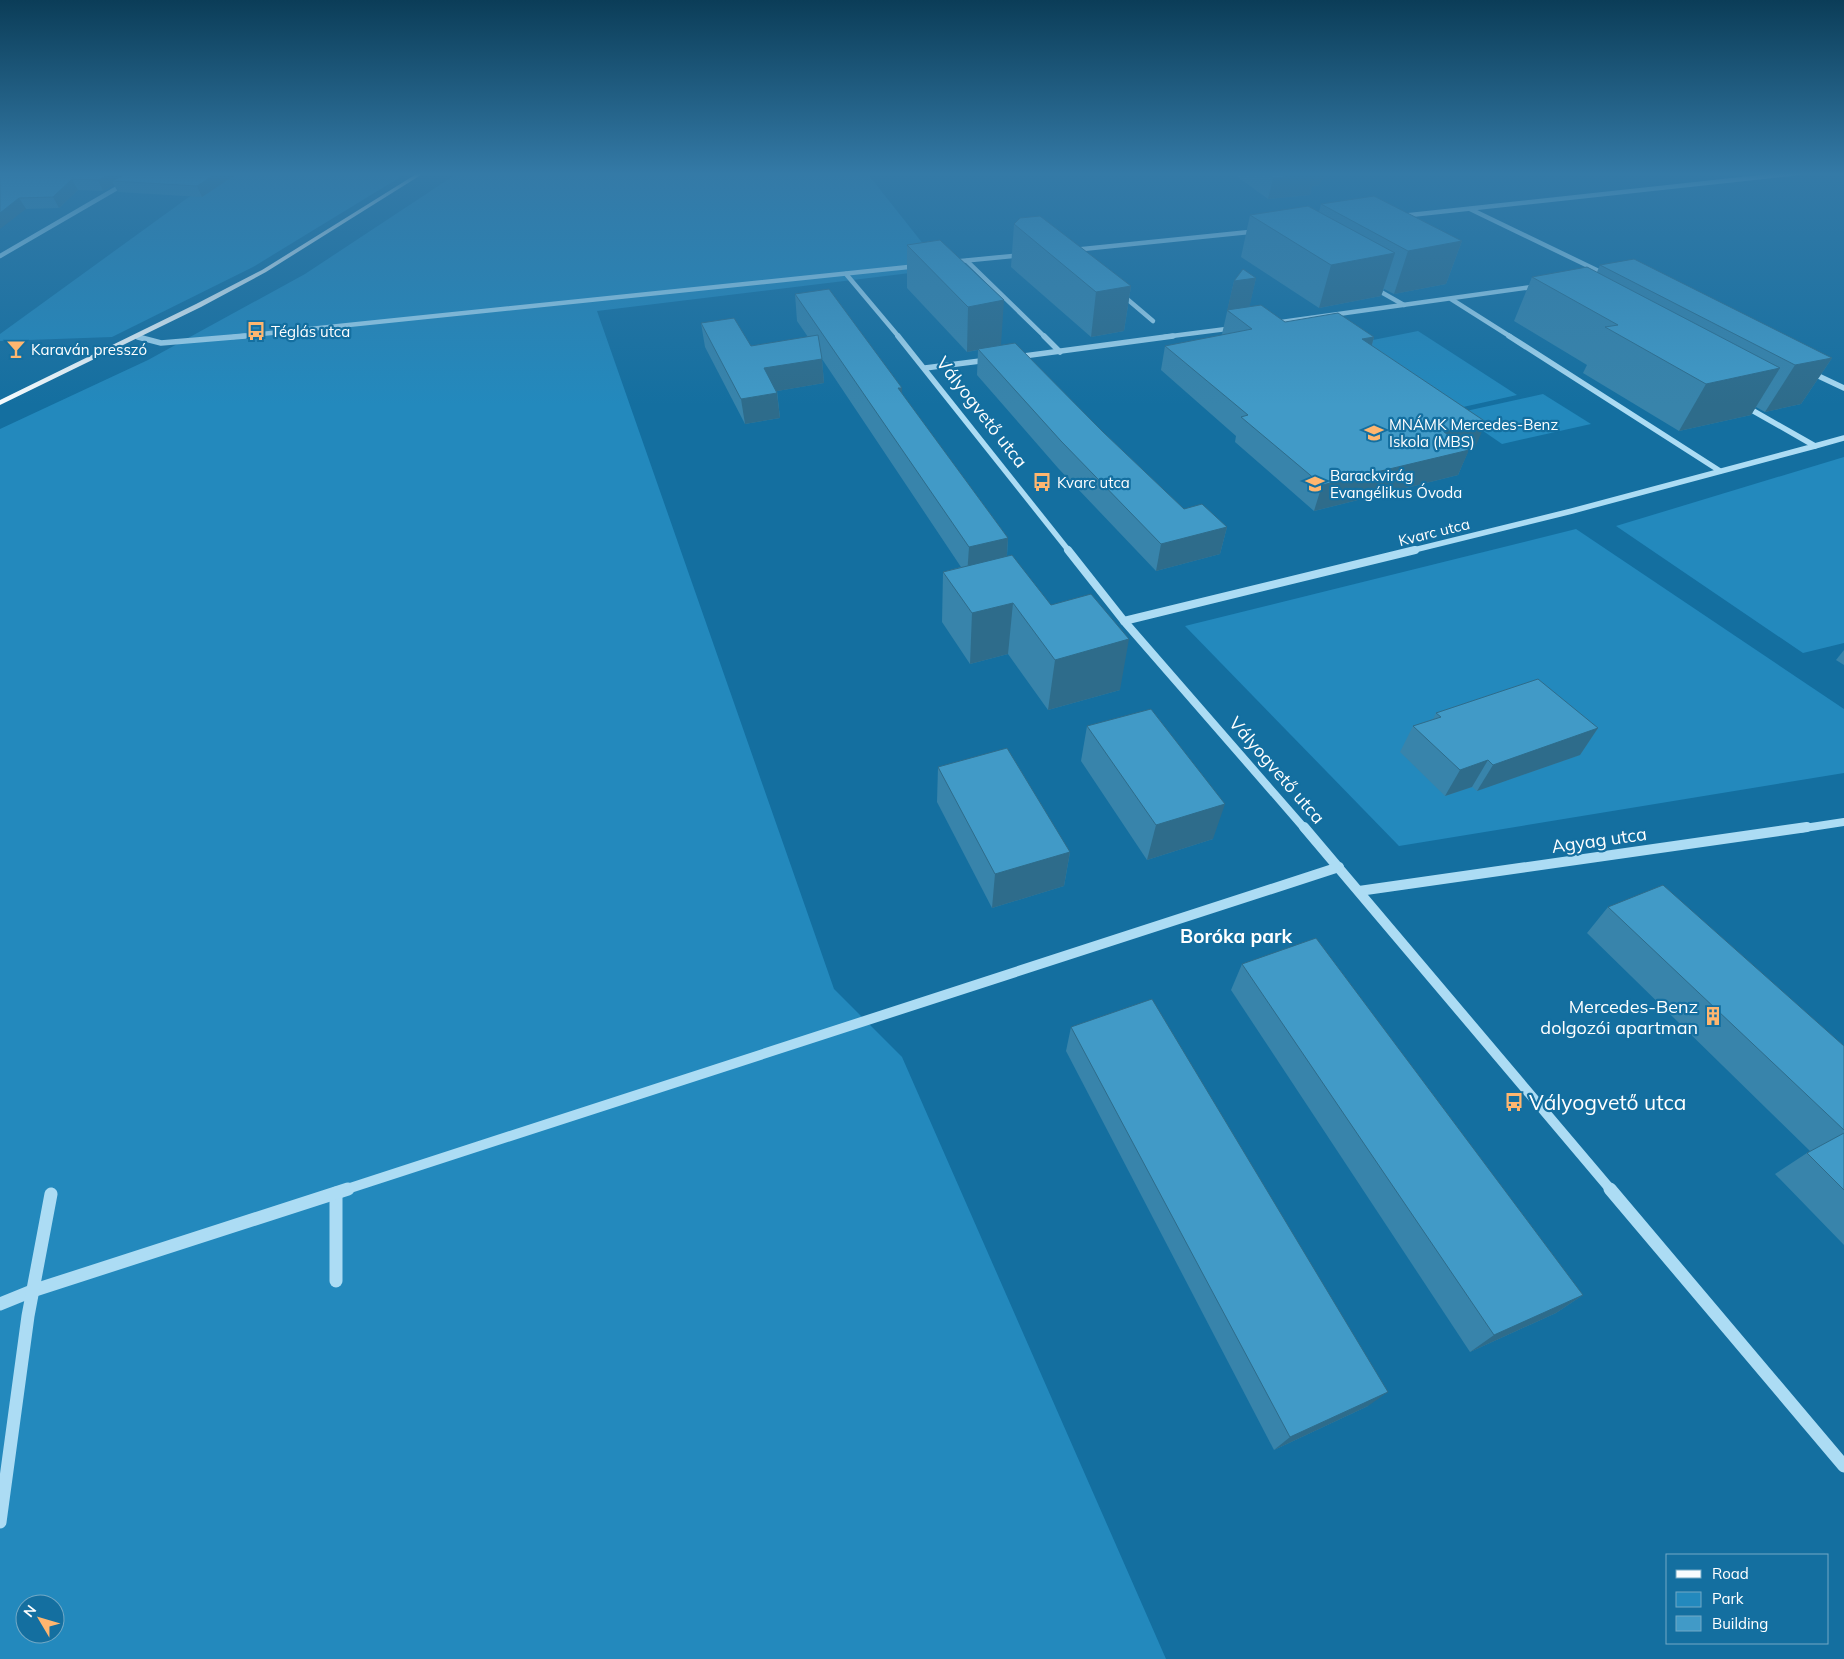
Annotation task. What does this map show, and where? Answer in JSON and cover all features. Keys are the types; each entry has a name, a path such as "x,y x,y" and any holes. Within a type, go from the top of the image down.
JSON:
{"main road":[{"path":"0,403 38,383 138,337 264,271 297,250"},
{"path":"0,396 38,383"}],"street":[{"path":"1068,250 1075,256"},
{"path":"1557,250 1613,277"},
{"path":"948,263 1031,254"},
{"path":"967,261 1060,352"},
{"path":"138,337 161,343 188,342 920,266"},
{"name":"Vályogvető utca","path":"846,274 925,368 1124,621 1339,867 1844,1466"},
{"path":"1371,286 1404,305"},
{"path":"1266,324 1532,287 1540,292"},
{"path":"1118,291 1153,321"},
{"path":"1451,299 1720,471"},
{"path":"1012,358 1237,328"},
{"path":"925,368 992,360"},
{"path":"1800,367 1844,388"},
{"path":"1738,402 1815,446"},
{"name":"Kvarc utca","path":"1124,621 1572,511 1844,438"},
{"name":"Agyag utca","path":"1359,891 1844,822"},
{"path":"0,1304 32,1291 1339,867"},
{"path":"336,1193 336,1281"},
{"path":"0,1522 22,1347 37,1256 51,1194"}],"green space":[{"path":"115,250 280,250 253,267 112,337 0,341 0,334"},
{"path":"341,250 928,250 943,269 597,311 834,989 902,1057 1166,1659 0,1659 0,429 148,360 305,274"},
{"path":"1418,331 1517,395 1454,409 1358,343"},
{"path":"1543,394 1591,424 1502,444 1457,413"},
{"path":"1844,457 1844,643 1803,653 1616,526"},
{"path":"1576,529 1844,709 1844,773 1399,846 1185,626"}],"building":[{"path":"912,250 951,250 1004,300 968,307"},
{"path":"1046,250 1085,250 1131,286 1096,292"},
{"path":"1307,250 1390,250 1395,253 1331,265"},
{"path":"1634,259 1832,358 1795,365 1600,265"},
{"path":"1587,267 1780,368 1706,384 1605,327 1618,325 1532,277"},
{"path":"1243,269 1256,278 1234,281"},
{"path":"829,289 902,388 898,388 1008,538 969,547 795,294"},
{"path":"1261,305 1285,322 1338,313 1374,337 1362,339 1486,422 1444,432 1469,450 1322,485 1241,417 1248,415 1165,346 1252,329 1227,310"},
{"path":"734,318 751,346 818,335 822,359 764,368 777,393 741,399 701,323"},
{"path":"1015,343 1103,432 1184,509 1202,504 1227,527 1161,544 1061,441 978,349"},
{"path":"1012,555 1051,605 1091,594 1129,639 1055,660 1013,603 972,613 943,572"},
{"path":"1538,679 1598,728 1493,765 1488,760 1460,770 1413,726 1441,717 1436,713"},
{"path":"1151,709 1225,804 1156,825 1087,726"},
{"path":"1007,748 1070,852 995,874 938,767"},
{"path":"1663,885 1844,1046 1844,1130 1608,907"},
{"path":"1316,938 1583,1295 1494,1335 1242,964"},
{"path":"1152,999 1388,1392 1290,1437 1071,1027"},
{"path":"1844,1133 1844,1190 1807,1153"}],"place":[{"name":"Téglás utca","path":"256,331"},
{"name":"Karaván presszó","path":"16,349"},
{"name":"MNÁMK Mercedes-Benz Iskola (MBS)","path":"1374,433"},
{"name":"Kvarc utca","path":"1042,482"},
{"name":"Barackvirág Evangélikus Óvoda","path":"1315,484"},
{"name":"Mercedes-Benz dolgozói apartman","path":"1713,1016"},
{"name":"Vályogvető utca","path":"1514,1102"}],"district":[{"name":"Boróka park","path":"1236,936"}]}
